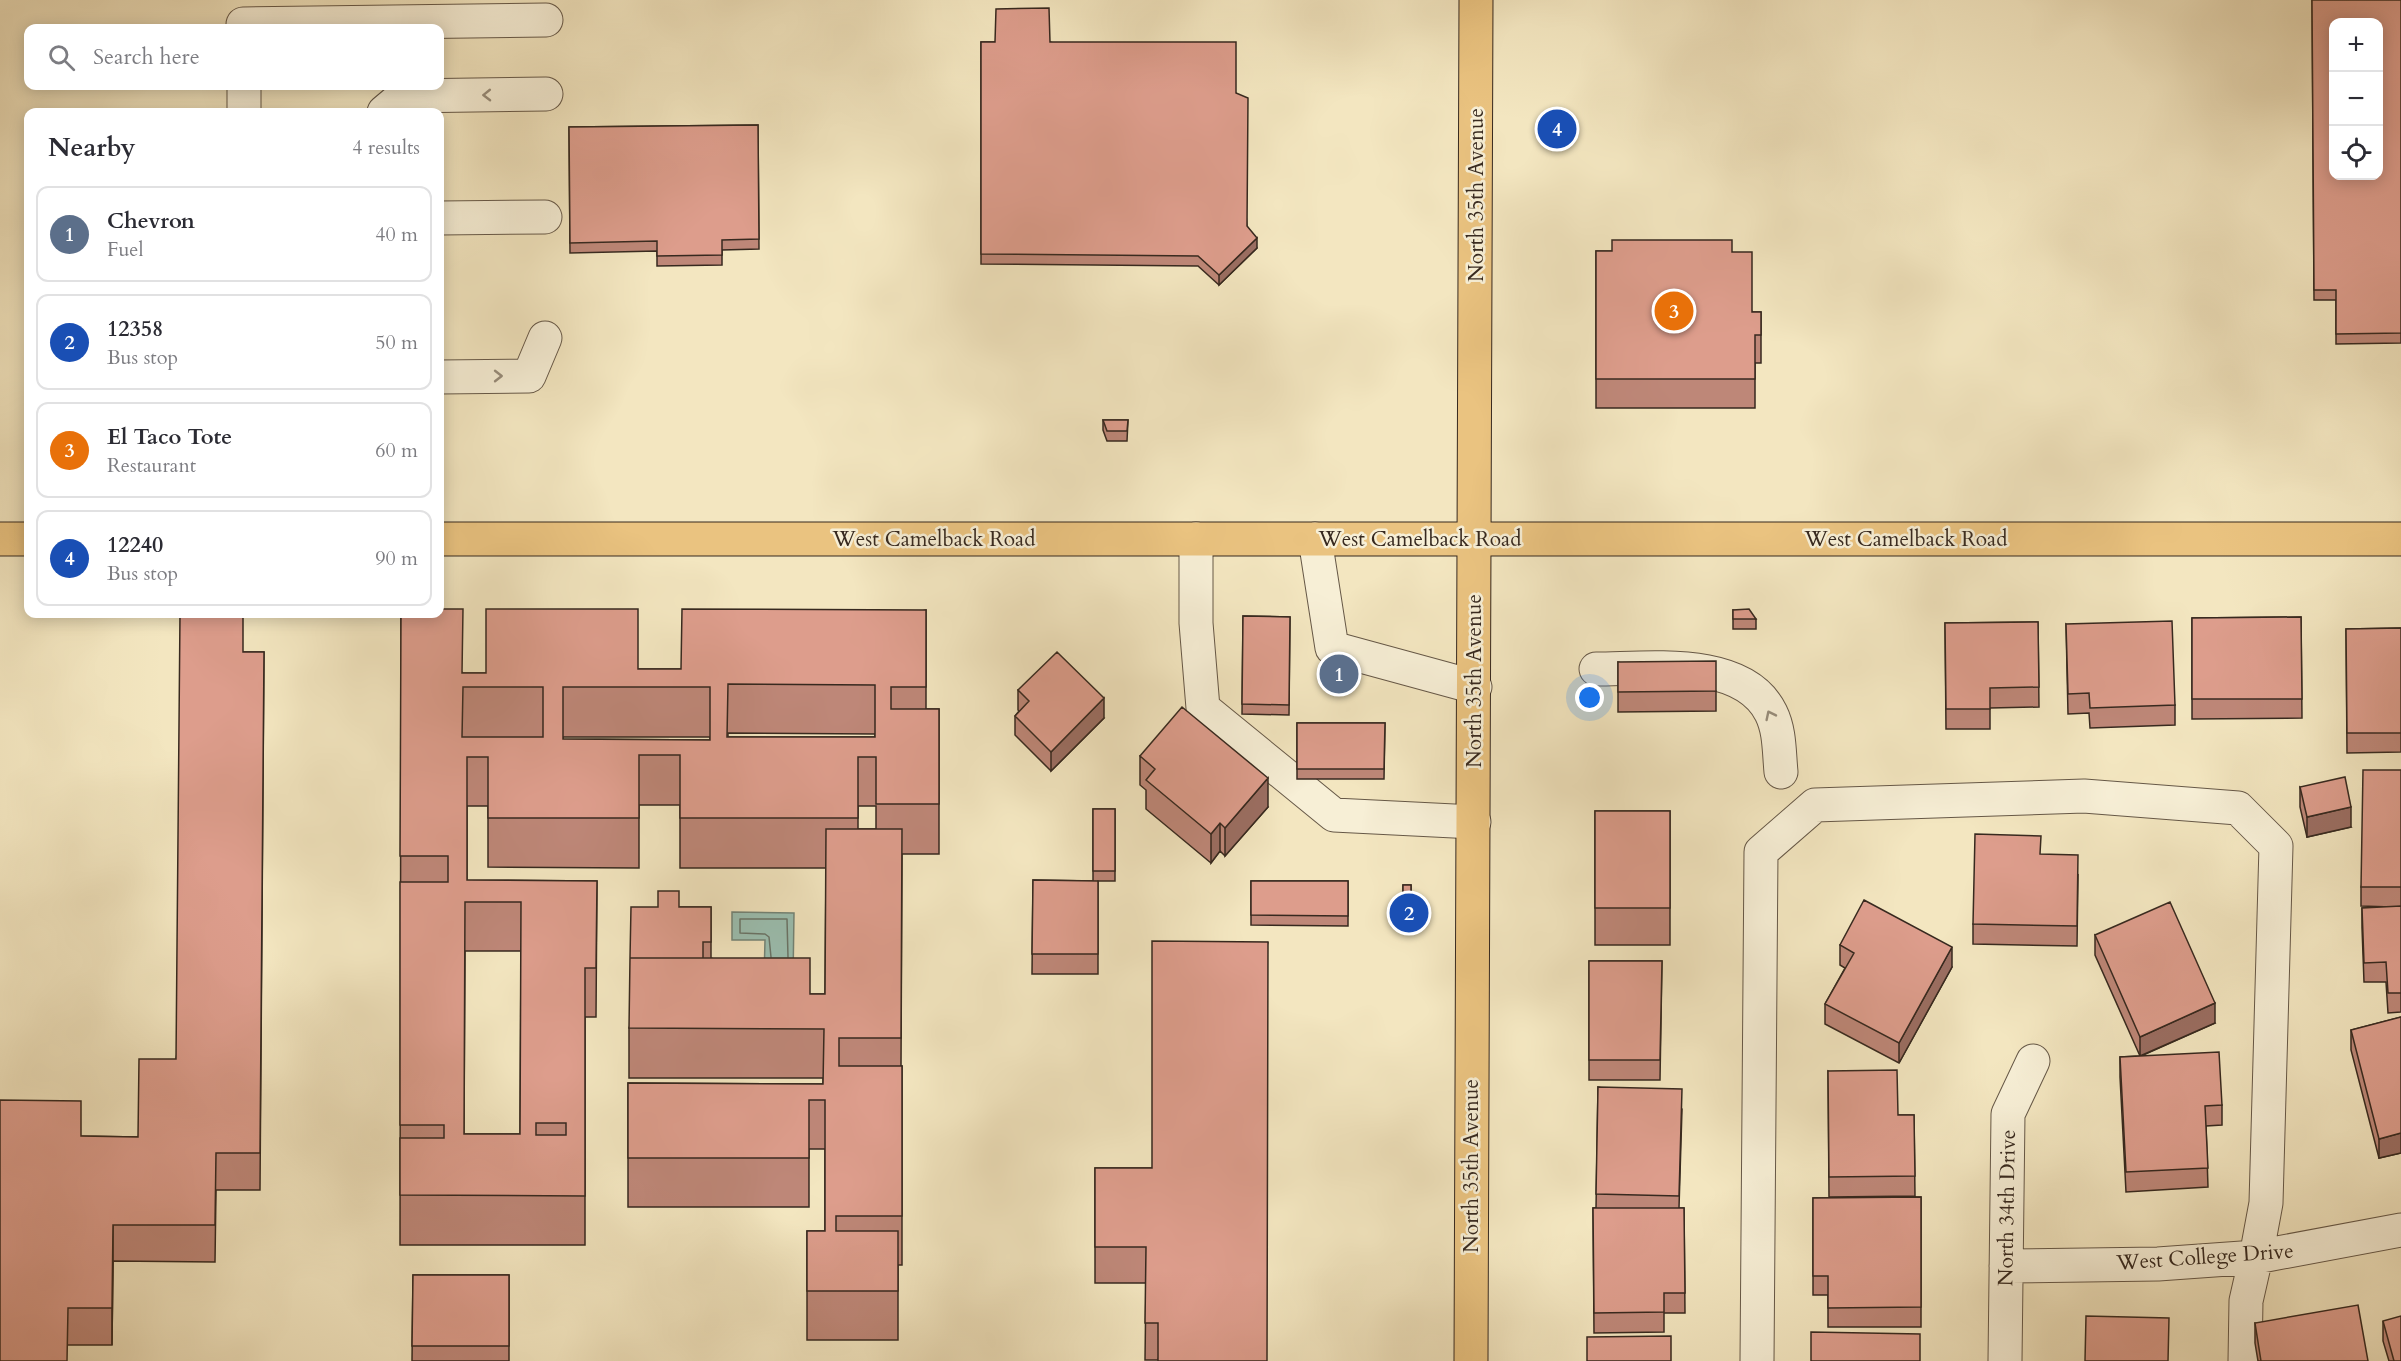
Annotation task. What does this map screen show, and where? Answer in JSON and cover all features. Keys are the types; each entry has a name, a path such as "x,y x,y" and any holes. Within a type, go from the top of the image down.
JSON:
{"main road":[{"name":"North 35th Avenue","path":"1471,1361 1476,0"},
{"name":"West Camelback Road","path":"444,539 2401,538"},
{"path":"0,539 24,539"}],"street":[{"path":"243,18 546,20"},
{"path":"244,90 244,108"},
{"path":"389,108 403,96 546,94"},
{"path":"444,218 545,217"},
{"path":"444,377 529,376 545,338"},
{"path":"1196,538 1196,623 1203,708 1334,815 1474,822"},
{"path":"1315,538 1332,648 1474,687"},
{"path":"1596,669 1700,669 1730,678 1755,694 1770,712 1778,734 1781,772"},
{"path":"1757,1361 1761,852 1815,805 2084,796 2238,808 2276,846 2265,1203 2246,1301 2245,1361"},
{"name":"North 34th Drive","path":"2005,1361 2008,1113 2033,1061"},
{"name":"West College Drive","path":"2006,1266 2158,1264 2256,1257 2401,1230"}],"water":[{"path":"732,912 794,913 793,980 764,979 765,940 732,940"}],"building":[{"path":"2312,0 2401,0 2401,333 2336,334 2336,290 2314,290"},
{"path":"1049,8 1050,42 1236,42 1236,93 1248,98 1247,226 1257,238 1219,275 1198,256 981,254 981,42 995,42 996,9"},
{"path":"1562,112 1562,135 1553,135 1552,113"},
{"path":"758,125 759,239 722,240 722,255 657,256 657,241 570,243 569,127"},
{"path":"1612,240 1732,240 1732,252 1752,252 1752,312 1761,312 1761,335 1755,335 1755,379 1596,379 1596,251 1612,251"},
{"path":"1103,420 1128,420 1127,431 1107,431"},
{"path":"444,609 463,609 462,673 486,673 486,609 638,609 638,669 681,669 682,609 926,610 926,687 891,687 891,709 939,709 939,804 876,804 876,757 858,757 858,818 680,818 680,755 639,755 639,818 488,818 488,757 467,757 467,880 597,881 596,968 585,968 585,1196 400,1195 400,1138 444,1138 444,1125 400,1125 400,882 448,882 448,856 400,856 401,618 444,618","holes":["728,684 875,685 875,737 727,737","463,687 543,687 543,737 462,737","563,687 710,687 710,740 563,739","465,902 521,902 520,1134 464,1134","536,1123 566,1123 566,1135 536,1135"]},
{"path":"1749,609 1756,619 1733,619 1733,610"},
{"path":"1243,616 1290,617 1289,705 1242,704"},
{"path":"2301,617 2302,699 2192,699 2192,618"},
{"path":"180,618 243,618 243,652 264,652 260,1153 216,1153 215,1225 113,1225 112,1308 68,1308 67,1361 0,1361 0,1100 81,1101 81,1136 138,1137 139,1059 176,1059"},
{"path":"2172,621 2175,705 2090,708 2089,693 2068,694 2066,624"},
{"path":"2038,622 2039,687 1990,688 1990,709 1946,709 1945,623"},
{"path":"2401,628 2401,733 2347,733 2346,629"},
{"path":"1057,652 1104,698 1051,752 1015,716 1029,701 1018,690"},
{"path":"1716,661 1716,691 1618,692 1618,662"},
{"path":"1182,707 1268,778 1225,828 1220,823 1211,834 1146,780 1155,769 1140,756"},
{"path":"1297,723 1385,723 1384,769 1297,769"},
{"path":"2363,770 2401,770 2401,887 2361,887"},
{"path":"2345,777 2351,807 2307,817 2300,787"},
{"path":"1093,809 1115,809 1115,871 1093,871"},
{"path":"1595,811 1670,811 1670,908 1595,908"},
{"path":"826,829 902,829 901,1038 839,1038 839,1066 902,1066 902,1216 836,1216 836,1231 898,1231 898,1291 807,1291 807,1231 825,1231 825,1100 809,1100 809,1158 628,1158 628,1083 823,1084 824,1029 629,1028 630,958 810,958 810,994 825,994"},
{"path":"1975,834 2041,836 2040,854 2078,855 2077,926 1973,924"},
{"path":"1033,880 1098,881 1098,954 1032,954"},
{"path":"1251,881 1348,881 1348,916 1251,915"},
{"path":"1403,885 1411,885 1411,909 1403,909"},
{"path":"658,891 679,891 679,907 711,907 711,942 703,942 703,958 630,958 631,907 658,907"},
{"path":"1864,900 1952,947 1899,1043 1825,1004 1854,953 1840,945"},
{"path":"2170,902 2215,1003 2140,1037 2095,935"},
{"path":"2401,906 2401,993 2388,993 2386,962 2364,963 2362,908"},
{"path":"1152,941 1268,942 1267,1361 1158,1361 1158,1323 1145,1323 1146,1247 1095,1247 1095,1168 1152,1168"},
{"path":"1589,961 1662,961 1660,1060 1589,1060"},
{"path":"2401,1017 2401,1133 2379,1139 2351,1030"},
{"path":"2219,1052 2222,1105 2205,1106 2208,1168 2126,1172 2120,1057"},
{"path":"1897,1070 1898,1115 1914,1115 1915,1176 1829,1177 1828,1071"},
{"path":"1598,1087 1682,1089 1679,1196 1596,1194"},
{"path":"1921,1197 1921,1307 1828,1308 1828,1276 1813,1276 1813,1198"},
{"path":"1593,1208 1684,1208 1685,1293 1664,1293 1664,1312 1594,1313"},
{"path":"413,1275 509,1275 509,1346 412,1346"},
{"path":"2358,1305 2368,1361 2261,1361 2255,1323"},
{"path":"2086,1316 2169,1318 2168,1361 2085,1361"},
{"path":"2401,1316 2401,1361 2394,1361 2383,1321"},
{"path":"1811,1332 1920,1334 1920,1361 1811,1361"},
{"path":"1671,1336 1671,1361 1587,1361 1587,1337"}],"place":[{"name":"12240","path":"1557,129"},
{"name":"El Taco Tote","path":"1674,311"},
{"name":"Chevron","path":"1339,674"},
{"name":"12358","path":"1409,913"}]}
